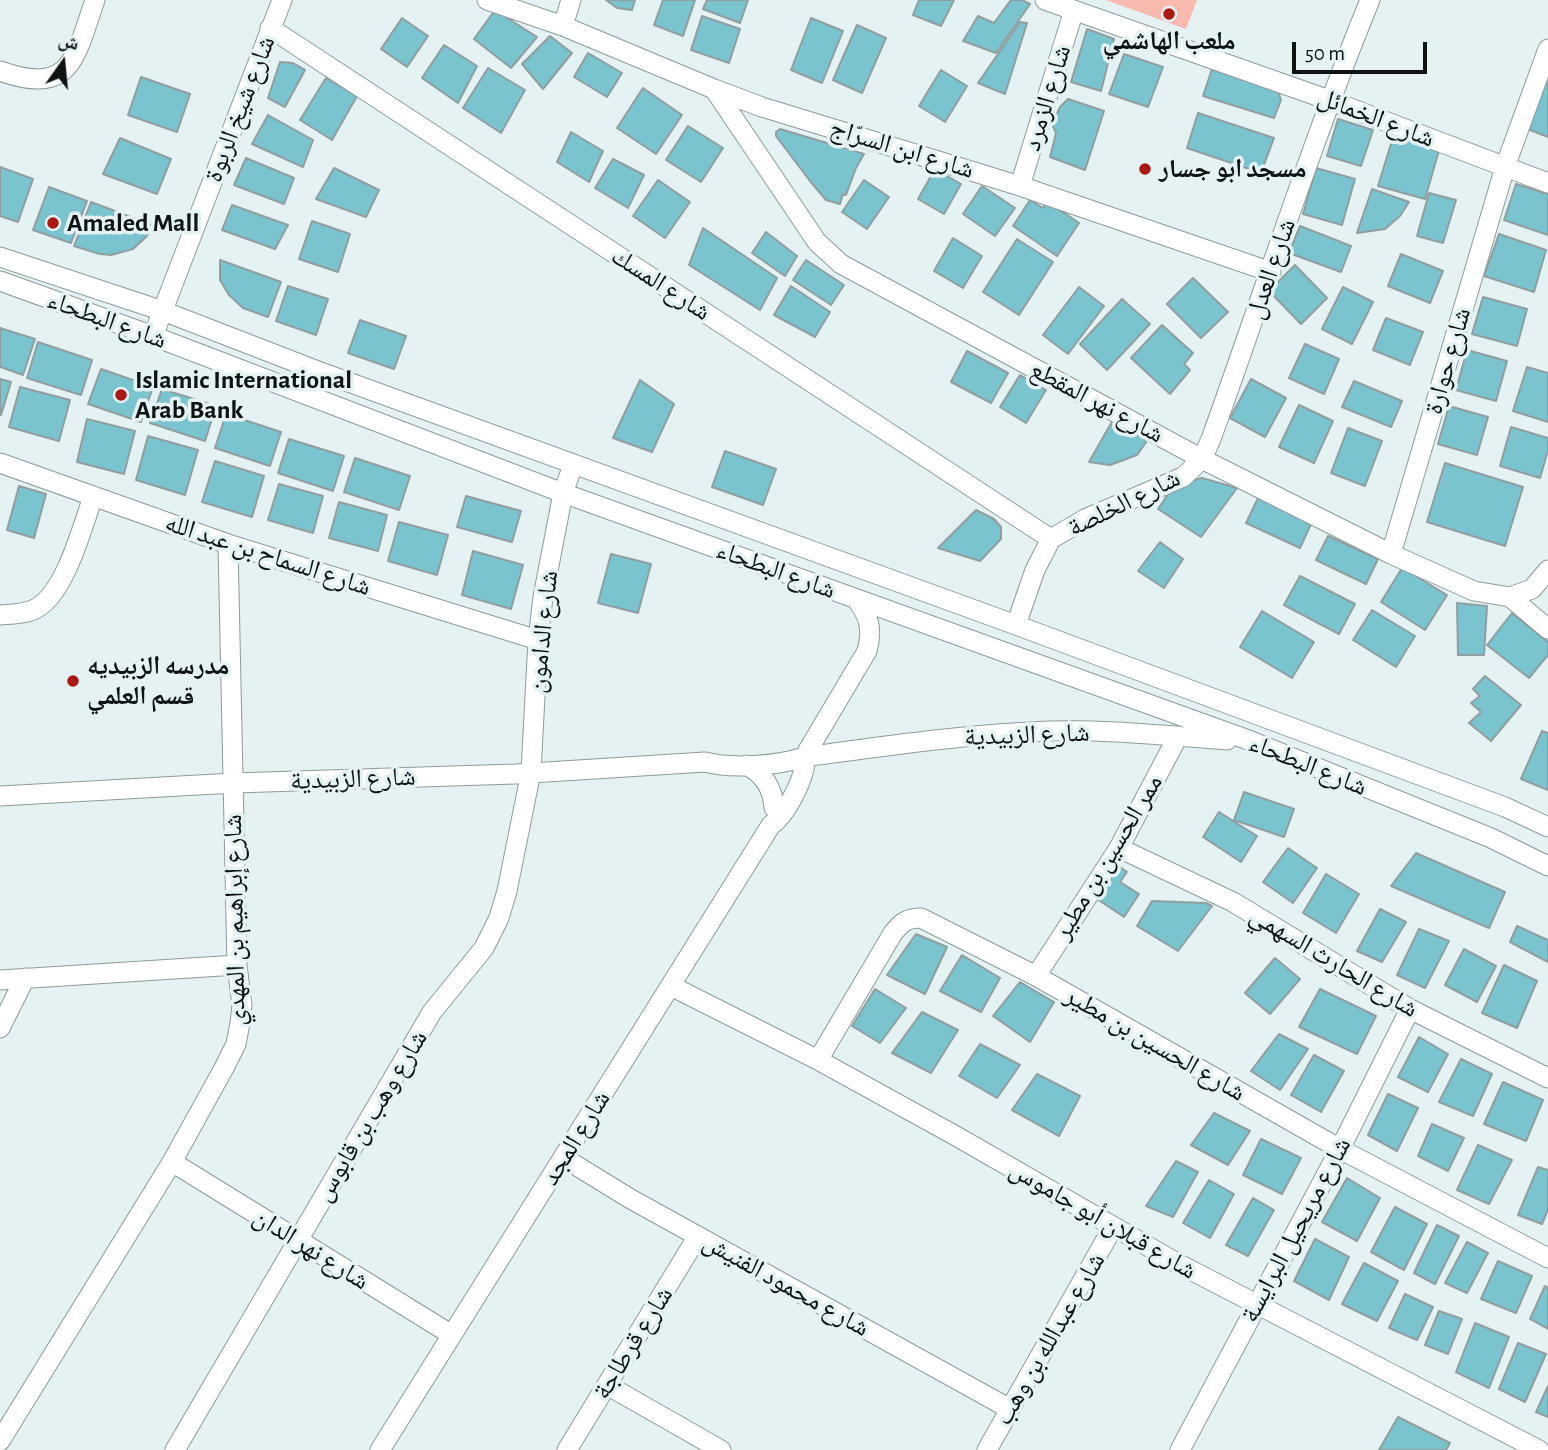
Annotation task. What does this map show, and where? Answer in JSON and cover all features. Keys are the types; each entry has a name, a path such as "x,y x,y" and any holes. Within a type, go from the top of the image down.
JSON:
{"street":[{"path":"0,71 37,81 54,78 65,70 75,56 95,0"},
{"name":"شارع شيخ الربوة","path":"153,336 282,0"},
{"name":"شارع ابن السرّاج","path":"487,0 563,26 762,107 1020,186 1271,272"},
{"path":"563,26 571,0"},
{"name":"شارع الخمائل","path":"1045,0 1329,100 1548,183"},
{"name":"شارع العدل","path":"1202,459 1271,272 1329,100 1370,0"},
{"name":"شارع الزمرد","path":"1020,186 1074,10"},
{"name":"شارع المسك","path":"270,28 1051,539"},
{"name":"شارع حوارة","path":"1391,554 1505,167 1548,49"},
{"name":"شارع نهر المقطع","path":"714,89 817,242 841,264 1202,459 1391,554 1474,591 1510,597"},
{"name":"شارع البطحاء","path":"0,257 163,311 573,465 1016,625 1505,807 1548,827"},
{"name":"شارع البطحاء","path":"0,281 153,336 563,493 1251,741 1491,838 1548,866"},
{"name":"شارع الخلصة","path":"1016,625 1035,570 1051,539 1085,519 1183,477 1202,459"},
{"name":"شارع السماح بن عبد الله","path":"0,463 228,544 538,640"},
{"name":"شارع الدامون","path":"531,772 543,597 563,493 573,465"},
{"path":"0,615 37,608 53,592 64,576 93,497"},
{"name":"شارع إبراهيم بن المهدي","path":"0,1441 172,1162 236,1044 242,1005 237,965 228,544"},
{"path":"1548,570 1532,589 1510,597 1548,629"},
{"name":"شارع المجد","path":"380,1450 671,986 772,817 797,765 867,651 870,640 868,617 856,599"},
{"name":"شارع الزبيدية","path":"0,796 234,783 515,774 705,762 746,765 788,762 804,757 973,735 1052,731 1251,741"},
{"name":"ممر الحسين بن مطير","path":"1036,976 1119,848 1178,736"},
{"name":"شارع الزبيدية","path":"705,762 729,754 793,751 804,757"},
{"path":"797,786 819,767 843,752"},
{"name":"شارع المجد","path":"772,817 784,814 806,764 804,757"},
{"path":"746,765 756,770 770,787 772,817"},
{"name":"شارع وهب بن قابوس","path":"175,1450 432,1012 484,948 499,918 510,877 531,772"},
{"name":"شارع الحارث السهمي","path":"1119,848 1233,902 1410,1009 1548,1078"},
{"name":"شارع الحسين بن مطير","path":"818,1060 893,933 902,922 911,918 922,918 1036,976 1340,1149 1548,1258"},
{"path":"0,980 237,965"},
{"path":"0,1028 25,978"},
{"name":"شارع قبلان أبو جاموس","path":"671,986 818,1060 1257,1306 1539,1450"},
{"name":"شارع مريحيل البرايسة","path":"1180,1450 1340,1149 1410,1009"},
{"name":"شارع محمود الفنيش","path":"564,1158 698,1237 1010,1409"},
{"name":"شارع نهر الدان","path":"172,1162 452,1335"},
{"name":"شارع عبدالله بن وهب","path":"986,1450 1113,1227"},
{"name":"شارع قرطاجة","path":"567,1450 698,1237"},
{"path":"607,1385 722,1450"}],"shaded area":[{"name":"ملعب الهاشمي","path":"1106,0 1197,0 1186,29"}],"building":[{"path":"606,0 635,0 632,10 617,8"},
{"path":"663,0 695,0 683,36 654,25"},
{"path":"707,0 748,0 740,23 703,9"},
{"path":"919,0 954,0 941,26 913,15"},
{"path":"1011,0 1022,0 1030,4 996,53 963,41 978,16 994,23"},
{"path":"495,10 537,37 511,68 474,39"},
{"path":"702,16 740,29 729,63 691,50"},
{"path":"402,18 428,36 407,67 381,49"},
{"path":"811,18 843,31 822,83 791,70"},
{"path":"1020,22 1027,23 1005,94 978,83"},
{"path":"857,25 886,38 862,93 833,80"},
{"path":"1087,29 1114,39 1101,91 1071,82"},
{"path":"550,36 572,53 543,89 522,64"},
{"path":"444,45 477,66 458,103 422,78"},
{"path":"588,53 622,73 607,97 574,77"},
{"path":"1124,54 1163,67 1148,107 1109,94"},
{"path":"280,62 293,63 305,70 285,107 268,98"},
{"path":"488,68 525,90 501,133 463,108"},
{"path":"1212,69 1278,91 1281,100 1274,118 1203,96"},
{"path":"941,70 967,86 945,122 919,106"},
{"path":"141,77 190,94 177,132 128,115"},
{"path":"326,78 357,96 332,140 300,120"},
{"path":"1544,80 1548,81 1548,137 1525,128"},
{"path":"643,88 682,115 656,154 617,128"},
{"path":"1068,99 1104,111 1085,170 1050,157 1056,133 1052,124 1060,107"},
{"path":"1198,113 1274,138 1261,173 1187,148"},
{"path":"268,115 313,140 303,167 252,144"},
{"path":"1338,119 1373,130 1361,166 1327,156"},
{"path":"688,126 723,148 701,182 666,160"},
{"path":"780,129 864,154 840,204 826,200 810,181 776,136"},
{"path":"571,132 603,151 589,182 557,162"},
{"path":"1394,134 1440,147 1425,199 1378,186"},
{"path":"120,138 171,159 157,194 103,174"},
{"path":"246,158 294,178 284,204 234,185"},
{"path":"613,159 644,175 628,208 595,188"},
{"path":"0,167 33,179 18,222 0,216"},
{"path":"334,168 379,190 366,217 316,199"},
{"path":"1316,168 1355,179 1342,225 1303,214"},
{"path":"935,169 961,184 944,214 918,199"},
{"path":"658,180 690,202 665,238 633,216"},
{"path":"864,180 889,197 867,229 842,212"},
{"path":"1516,184 1548,194 1548,235 1504,220"},
{"path":"982,186 1015,208 995,236 963,214"},
{"path":"49,187 87,201 71,243 33,230"},
{"path":"1372,189 1409,202 1400,216 1385,229 1357,233"},
{"path":"1429,193 1456,200 1443,243 1417,236"},
{"path":"1030,200 1043,208 1047,201 1079,223 1057,256 1013,226"},
{"path":"91,202 152,225 147,236 133,249 111,255 74,246"},
{"path":"232,205 288,225 275,249 222,230"},
{"path":"312,221 350,234 338,272 299,259"},
{"path":"1300,226 1351,246 1341,272 1289,253"},
{"path":"703,228 777,278 760,310 689,265"},
{"path":"766,232 797,256 785,276 752,253"},
{"path":"1499,234 1546,250 1534,292 1484,276"},
{"path":"953,238 982,256 963,288 934,271"},
{"path":"1017,239 1053,262 1019,315 983,292"},
{"path":"1401,254 1443,271 1430,303 1388,286"},
{"path":"220,260 281,282 268,317 243,308 229,295 220,280"},
{"path":"806,260 844,285 831,305 793,280"},
{"path":"1295,265 1327,298 1301,324 1269,291"},
{"path":"1193,278 1228,312 1201,338 1167,304"},
{"path":"288,286 328,299 316,335 276,321"},
{"path":"791,286 830,312 815,337 774,315"},
{"path":"1079,287 1104,306 1068,354 1043,335"},
{"path":"1343,287 1373,302 1352,344 1322,329"},
{"path":"1483,297 1527,309 1517,346 1472,334"},
{"path":"1122,299 1150,324 1107,370 1080,344"},
{"path":"1386,318 1423,332 1410,365 1373,350"},
{"path":"360,320 406,336 394,369 348,353"},
{"path":"1162,325 1193,353 1184,364 1190,370 1170,394 1131,358"},
{"path":"0,328 35,339 23,375 0,367"},
{"path":"38,342 92,360 81,395 27,378"},
{"path":"1305,344 1339,359 1324,394 1289,378"},
{"path":"1467,350 1507,361 1496,401 1456,390"},
{"path":"967,351 1008,373 991,403 951,382"},
{"path":"1527,367 1548,373 1548,422 1513,411"},
{"name":"Islamic International Arab Bank","path":"101,369 153,387 141,422 88,404"},
{"path":"1020,375 1046,390 1026,423 1000,407"},
{"path":"0,379 11,382 1,415 0,415"},
{"path":"1251,379 1286,398 1265,437 1230,418"},
{"path":"640,380 674,404 652,452 613,438"},
{"path":"1354,381 1402,401 1391,427 1342,407"},
{"path":"20,387 70,400 59,441 9,427"},
{"path":"162,389 216,406 205,441 150,423"},
{"path":"1299,405 1333,421 1314,463 1279,447"},
{"path":"1449,406 1488,417 1477,455 1438,444"},
{"path":"226,414 281,432 270,466 215,448"},
{"path":"87,419 135,431 124,474 77,462"},
{"path":"1113,420 1147,441 1137,455 1110,465 1089,462"},
{"path":"1511,427 1548,438 1548,450 1540,478 1500,466"},
{"path":"1348,428 1382,441 1365,486 1331,473"},
{"path":"148,436 198,450 185,495 136,480"},
{"path":"289,439 344,456 333,491 278,473"},
{"path":"725,451 776,469 763,505 712,487"},
{"path":"355,458 410,476 399,510 344,492"},
{"path":"215,461 264,476 252,517 202,502"},
{"path":"1445,463 1523,487 1505,546 1427,522"},
{"path":"1202,478 1237,488 1201,537 1158,509 1175,484"},
{"path":"279,484 323,496 313,533 268,520"},
{"path":"19,486 46,494 34,538 7,530"},
{"path":"466,496 521,511 512,542 457,527"},
{"path":"1258,498 1312,522 1300,548 1246,523"},
{"path":"339,502 387,515 378,551 329,538"},
{"path":"976,510 994,519 1001,527 1001,539 980,561 938,548"},
{"path":"399,522 448,535 437,575 388,561"},
{"path":"1328,536 1378,559 1366,584 1316,560"},
{"path":"1160,542 1183,559 1164,588 1138,571"},
{"path":"473,551 523,565 511,609 462,595"},
{"path":"611,554 651,564 638,613 598,603"},
{"path":"1402,568 1447,595 1425,630 1381,602"},
{"path":"1300,576 1355,604 1339,634 1284,605"},
{"path":"1457,603 1487,606 1484,655 1458,655"},
{"path":"1372,610 1415,636 1396,667 1353,640"},
{"path":"1262,611 1314,642 1292,678 1240,647"},
{"path":"1512,613 1548,642 1548,655 1529,678 1487,645"},
{"path":"1485,676 1521,705 1491,741 1469,723 1481,712 1471,703 1480,696 1473,689"},
{"path":"1542,731 1548,733 1548,790 1521,779"},
{"path":"1244,792 1294,809 1284,837 1234,820"},
{"path":"1219,812 1257,836 1241,862 1203,837"},
{"path":"1288,848 1317,868 1293,903 1263,882"},
{"path":"1416,853 1505,892 1489,928 1391,886"},
{"path":"1113,862 1127,872 1120,882 1139,894 1124,917 1091,895"},
{"path":"1326,874 1359,894 1336,933 1303,913"},
{"path":"1152,901 1206,903 1212,906 1178,951 1137,926"},
{"path":"1380,909 1406,922 1382,962 1357,951"},
{"path":"1517,926 1548,940 1548,962 1510,942"},
{"path":"1419,929 1449,941 1425,988 1397,975"},
{"path":"916,934 947,947 925,994 887,975"},
{"path":"1464,949 1496,966 1477,1002 1445,985"},
{"path":"962,955 1000,978 981,1012 940,991"},
{"path":"1275,958 1300,979 1270,1014 1245,993"},
{"path":"1504,965 1537,981 1517,1028 1482,1013"},
{"path":"1020,982 1054,1002 1030,1042 993,1016"},
{"path":"875,989 906,1008 880,1043 852,1026"},
{"path":"1320,989 1376,1016 1357,1054 1299,1027"},
{"path":"922,1012 958,1030 931,1073 892,1053"},
{"path":"1279,1034 1308,1049 1280,1090 1251,1071"},
{"path":"1419,1037 1448,1054 1428,1092 1398,1077"},
{"path":"980,1044 1020,1065 997,1098 959,1076"},
{"path":"1314,1055 1344,1071 1321,1112 1291,1095"},
{"path":"1461,1059 1492,1074 1473,1116 1439,1102"},
{"path":"1037,1074 1080,1096 1059,1136 1012,1110"},
{"path":"1503,1082 1543,1100 1526,1141 1484,1124"},
{"path":"1388,1094 1418,1108 1397,1151 1368,1135"},
{"path":"1214,1113 1250,1131 1228,1165 1191,1145"},
{"path":"1432,1124 1464,1138 1448,1171 1418,1156"},
{"path":"1261,1139 1301,1158 1282,1194 1243,1175"},
{"path":"1478,1145 1512,1160 1489,1204 1457,1190"},
{"path":"1176,1161 1198,1172 1173,1217 1146,1206"},
{"path":"1538,1167 1548,1170 1548,1210 1542,1224 1518,1215"},
{"path":"1347,1178 1380,1198 1357,1241 1322,1222"},
{"path":"1209,1180 1234,1194 1210,1238 1183,1223"},
{"path":"1253,1198 1274,1210 1248,1256 1226,1245"},
{"path":"1395,1207 1427,1224 1404,1270 1371,1252"},
{"path":"1437,1225 1459,1236 1435,1284 1414,1273"},
{"path":"1315,1239 1349,1257 1329,1300 1294,1281"},
{"path":"1467,1242 1488,1253 1467,1293 1445,1283"},
{"path":"1498,1261 1532,1276 1516,1313 1481,1299"},
{"path":"1364,1263 1398,1281 1377,1321 1342,1304"},
{"path":"1545,1286 1548,1288 1548,1329 1530,1319"},
{"path":"1405,1294 1433,1307 1417,1340 1389,1328"},
{"path":"1439,1311 1462,1319 1448,1354 1425,1345"},
{"path":"1475,1323 1509,1337 1489,1388 1456,1372"},
{"path":"1518,1343 1546,1354 1525,1402 1499,1389"},
{"path":"1548,1386 1548,1417 1536,1412"},
{"path":"1398,1417 1450,1443 1446,1450 1379,1450"}],"place":[{"name":"ملعب الهاشمي","path":"1169,14"},
{"name":"مسجد ابو جسار","path":"1145,169"},
{"name":"Amaled Mall","path":"53,223"},
{"name":"Islamic International Arab Bank","path":"121,395"},
{"name":"مدرسه الزبيديه قسم العلمي","path":"73,681"}]}
